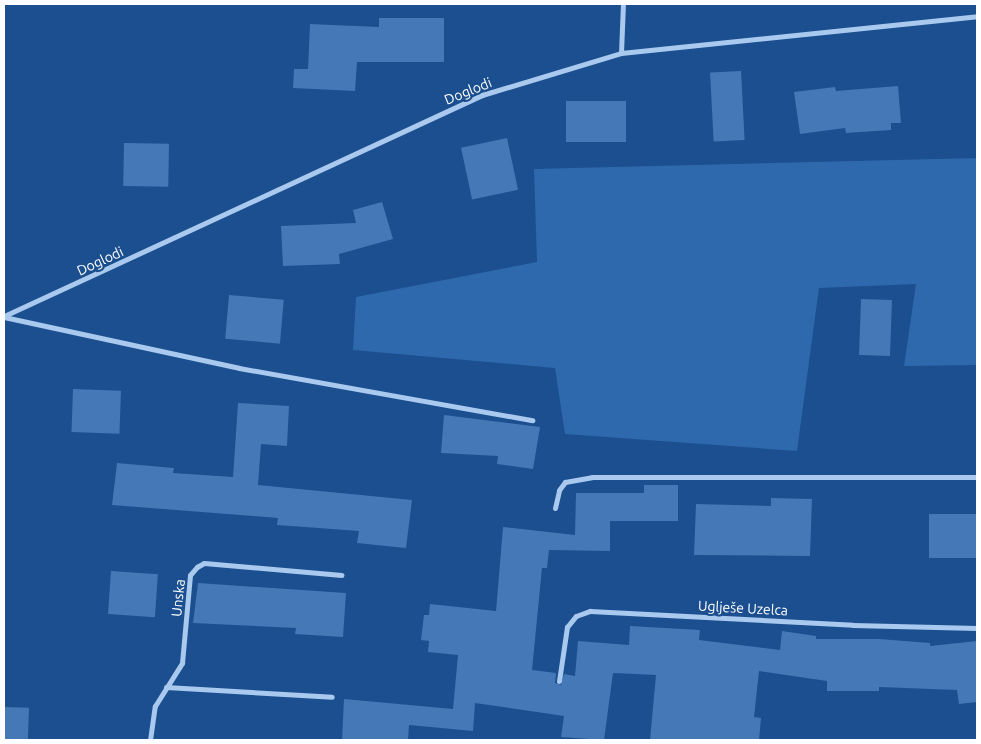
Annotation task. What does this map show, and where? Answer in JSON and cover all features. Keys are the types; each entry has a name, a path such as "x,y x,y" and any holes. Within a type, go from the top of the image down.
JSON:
{"street":[{"path":"621,53 623,4"},
{"name":"Doglodi","path":"4,317 482,95 621,53 977,16"},
{"name":"Doglodi","path":"4,317 239,368 532,420"},
{"path":"555,508 559,490 565,482 592,477 977,477"},
{"name":"Unska","path":"150,740 152,715 182,663 190,575 196,567 204,563 341,575"},
{"name":"Uglješe Uzelca","path":"559,681 567,627 576,616 590,611 853,626 977,628"},
{"path":"166,688 332,697"}],"shaded area":[{"path":"977,158 977,365 904,366 916,284 819,288 797,451 565,434 555,368 353,350 356,297 537,262 534,169"}],"building":[{"path":"379,18 444,18 444,62 357,62 355,91 293,88 294,69 308,69 310,24 379,27"},
{"path":"741,71 745,140 714,142 710,73"},
{"path":"898,86 901,123 891,123 891,130 846,133 845,128 800,134 794,92 835,87 836,91"},
{"path":"566,101 626,101 626,142 566,142"},
{"path":"507,138 518,190 472,200 461,148"},
{"path":"124,143 169,144 168,187 123,186"},
{"path":"382,202 393,239 339,254 340,264 283,266 281,226 356,223 353,210"},
{"path":"229,295 284,300 280,344 225,339"},
{"path":"861,299 892,300 890,356 859,355"},
{"path":"73,389 121,391 119,434 71,432"},
{"path":"238,403 289,406 287,446 261,444 258,485 412,500 406,548 357,543 359,531 277,525 278,518 112,505 117,463 174,468 173,473 233,477"},
{"path":"444,415 540,427 533,469 497,464 498,456 441,453"},
{"path":"644,485 678,485 678,521 610,521 610,551 549,550 547,568 542,568 532,670 556,673 555,683 561,685 564,674 575,676 578,641 629,645 630,626 700,630 699,640 780,650 782,631 816,636 816,639 879,639 930,643 930,646 977,641 977,702 959,704 957,690 879,687 879,691 827,691 827,681 759,671 754,717 761,718 759,740 650,740 656,675 613,673 604,740 561,737 564,716 475,703 473,731 409,725 408,740 342,740 344,699 453,709 458,655 428,652 429,641 421,640 424,615 429,615 430,604 496,611 503,527 575,535 576,493 644,493"},
{"path":"771,498 812,499 810,556 694,555 696,504 771,506"},
{"path":"929,514 977,514 977,558 929,558"},
{"path":"111,571 158,574 155,617 108,614"},
{"path":"198,583 346,593 343,637 295,634 296,628 193,623"},
{"path":"4,707 29,708 28,740 4,740"}]}
